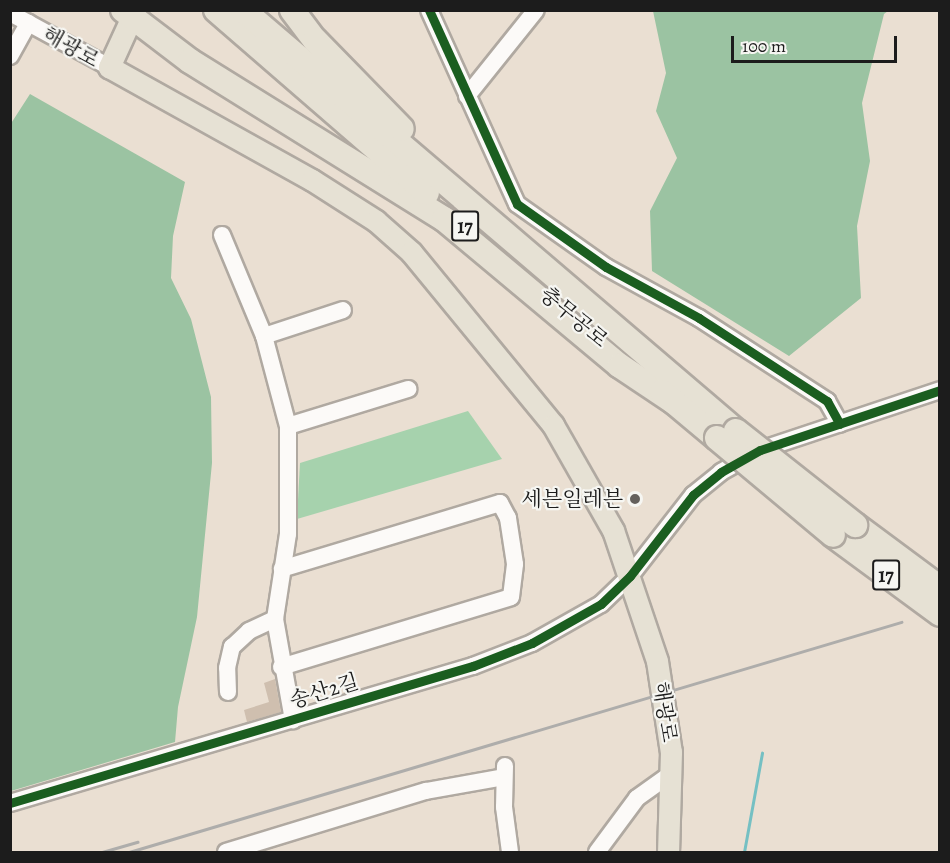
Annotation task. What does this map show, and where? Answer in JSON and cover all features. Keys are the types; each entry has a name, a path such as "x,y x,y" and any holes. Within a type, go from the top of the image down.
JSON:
{"highway":[{"name":"충무공로","path":"216,10 674,402 726,434"},
{"name":"충무공로","path":"243,10 539,266 726,434 844,530 939,614"},
{"path":"292,10 350,76 539,266"},
{"path":"129,13 190,61 444,219 620,366 674,402"},
{"name":"충무공로","path":"844,530 939,588"}],"main road":[{"name":"해광로","path":"129,13 109,67 344,199 411,252 553,425 613,530 657,661 672,773 668,852"}],"street":[{"path":"429,10 509,191 526,212 606,267 699,318 827,401 840,424"},
{"path":"437,29 445,10"},
{"path":"467,96 536,10"},
{"name":"해광로","path":"10,14 109,67"},
{"path":"10,56 28,23"},
{"name":"송산2길","path":"222,235 264,336 288,426 291,495 275,619 281,668 293,720"},
{"path":"264,336 343,310"},
{"path":"288,426 408,389"},
{"name":"송산2길","path":"10,803 293,720 509,653 588,614 630,576 693,495 721,472 760,450 939,390"},
{"name":"송산2길","path":"281,668 511,597 515,564 508,518 500,503 282,569"},
{"path":"228,692 227,668 232,647 249,632 275,619"},
{"path":"226,852 426,791 505,772 510,852"},
{"path":"597,852 637,798 672,773"}],"green space":[{"path":"653,11 888,11 884,14 862,103 870,161 857,226 861,298 789,356 652,271 650,211 677,158 656,111 666,73"},
{"path":"30,94 185,182 173,236 171,278 191,319 211,397 212,463 197,617 178,707 175,742 11,791 10,125"},
{"path":"468,411 502,459 297,519 300,463"}],"building":[{"path":"275,679 281,712 247,722 244,710 269,702 264,683"}],"waterway":[{"path":"744,852 762,753"}],"railway":[{"path":"129,852 901,622"},
{"path":"102,852 138,842"}],"cycle path":[{"path":"429,10 517,204 606,267 699,318 827,401 840,424"},
{"path":"10,803 473,666 532,643 601,604 630,576 693,495 721,472 760,450 940,390"}],"place":[{"name":"세븐일레븐","path":"635,499"}]}
